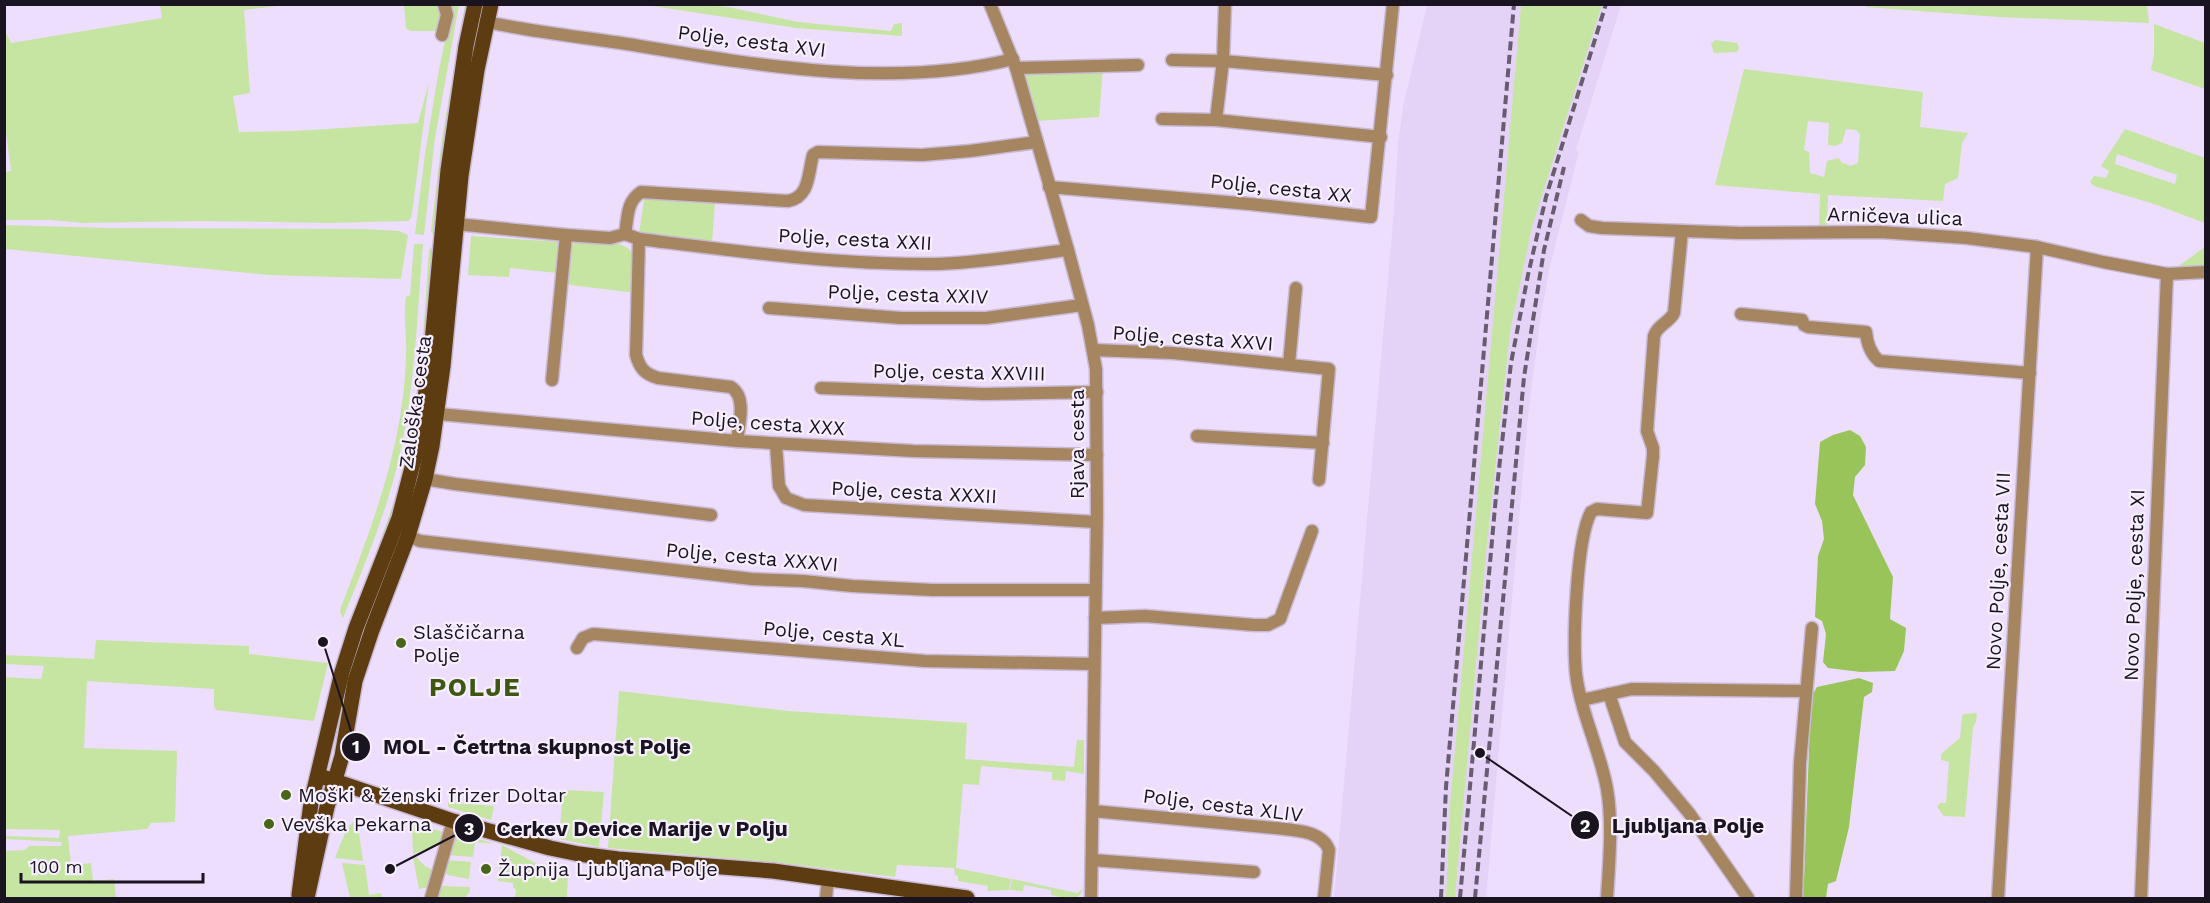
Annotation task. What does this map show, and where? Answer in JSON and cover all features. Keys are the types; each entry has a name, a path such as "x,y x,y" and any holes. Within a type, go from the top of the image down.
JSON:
{"main road":[{"name":"Zaloška cesta","path":"299,898 305,838 317,775 342,672 356,628 399,518 418,444 430,364 448,170 466,46 475,4"},
{"name":"Zaloška cesta","path":"307,898 359,666 408,536 425,479 438,414 468,126 491,4"},
{"path":"317,775 453,820 550,848 591,856 773,871 967,898"}],"street":[{"path":"442,35 447,15 444,4"},
{"name":"Rjava cesta","path":"990,4 1014,63 1068,250 1094,350 1097,455 1091,898"},
{"path":"1216,120 1223,60 1225,4"},
{"path":"1162,119 1216,120 1381,137 1393,4"},
{"name":"Polje, cesta XVI","path":"487,22 678,52 801,68 921,73 1014,63 1138,65"},
{"path":"1172,60 1223,60 1387,75"},
{"name":"Polje, cesta XX","path":"1049,187 1250,204 1371,218 1381,137"},
{"path":"625,234 630,202 641,192 795,200 806,188 813,155 818,152 922,155 1037,142"},
{"name":"Arničeva ulica","path":"1581,220 1589,226 1602,228 1740,233 1880,232 1967,238 2037,247 2167,274 2205,272"},
{"name":"Polje, cesta XXII","path":"456,224 610,238 625,234 639,239 799,257 898,264 964,262 1068,250"},
{"path":"1607,898 1608,797 1600,756 1576,675 1577,600 1583,534 1591,512 1597,509 1647,513 1653,456 1653,448 1648,440 1647,431 1654,336 1656,329 1671,319 1674,313 1682,231"},
{"path":"552,380 566,235"},
{"path":"639,239 636,355 639,364 642,370 658,378 730,387 737,391 740,396 737,441"},
{"name":"Novo Polje, cesta VII","path":"1998,898 2037,247"},
{"name":"Novo Polje, cesta XI","path":"2141,898 2167,274"},
{"name":"Polje, cesta XXVI","path":"1289,364 1296,288"},
{"name":"Polje, cesta XXIV","path":"769,308 901,318 986,318 1082,305"},
{"path":"1741,314 1802,320 1808,327 1866,332 1869,347 1879,361 2030,373"},
{"name":"Polje, cesta XXVI","path":"1094,350 1173,353 1329,369 1319,480"},
{"name":"Polje, cesta XXVIII","path":"821,388 983,394 1097,392"},
{"name":"Polje, cesta XXX","path":"438,414 776,444 913,451 1097,455"},
{"path":"1197,436 1323,443"},
{"name":"Polje, cesta XXXII","path":"776,444 779,486 786,498 804,505 1096,522"},
{"path":"425,479 711,515"},
{"path":"1095,618 1145,616 1254,625 1274,624 1280,619 1312,531"},
{"name":"Polje, cesta XXXVI","path":"408,536 420,541 524,554 771,580 932,590 1095,590"},
{"path":"1796,898 1800,764 1812,628"},
{"name":"Polje, cesta XL","path":"577,648 583,638 592,634 925,661 1094,664"},
{"path":"1582,700 1632,689 1806,691"},
{"path":"1609,694 1625,742 1654,771 1689,813 1748,898"},
{"name":"Polje, cesta XLIV","path":"1093,811 1275,828 1319,837 1326,843 1329,850 1324,898"},
{"path":"430,898 453,820"},
{"path":"1092,860 1254,872"},
{"path":"826,898 828,878"}],"shaded area":[{"path":"1427,5 1521,5 1450,805 1446,898 1334,898 1398,143 1403,107"},
{"path":"1602,5 1621,5 1576,150 1579,152 1550,266 1540,321 1528,416 1486,898 1455,898 1487,544 1510,333 1532,227"}],"green space":[{"path":"160,5 286,5 244,10 250,93 233,96 239,132 296,131 418,123 429,82 411,218 408,221 329,223 201,221 84,223 5,220 5,172 11,171 4,117 5,17 6,33 11,43 162,18"},
{"path":"404,5 437,5 441,15 438,31 411,31 406,28"},
{"path":"452,5 459,5 435,138 424,235 415,234 425,154"},
{"path":"465,5 469,5 445,139 434,236 431,231 442,138"},
{"path":"646,5 728,7 798,22 891,31 894,24 902,23 902,36 796,28"},
{"path":"1521,5 1602,5 1532,227 1510,333 1487,544 1455,898 1446,898 1450,805"},
{"path":"1866,5 2147,5 2149,23 1999,17 1866,7"},
{"path":"2154,24 2205,43 2205,89 2151,70 2154,55"},
{"path":"1715,40 1737,43 1739,48 1737,52 1714,53 1711,44"},
{"path":"1103,69 1099,117 1037,121 1023,72"},
{"path":"1744,69 1923,92 1920,127 1968,133 1962,143 1958,178 1945,184 1943,201 1828,195 1827,227 1819,228 1820,194 1715,185","holes":["1808,121 1829,123 1828,145 1836,146 1842,143 1846,129 1856,130 1860,134 1858,163 1850,166 1841,162 1839,158 1827,161 1824,177 1810,173 1809,152 1804,150"]},
{"path":"2125,129 2205,158 2205,223 2154,204 2094,186 2090,182 2094,176 2106,178 2109,171 2101,166","holes":["2117,154 2177,175 2175,184 2115,164"]},
{"path":"651,196 715,203 712,243 639,234 644,199"},
{"path":"5,225 109,228 367,229 399,231 408,235 401,279 269,275 5,249"},
{"path":"471,236 560,242 557,273 510,268 509,277 468,275"},
{"path":"579,241 609,242 630,250 635,263 633,289 629,292 570,285 566,282 570,245"},
{"path":"414,244 423,244 415,352 404,432 394,479 381,520 343,618 340,612 341,607 378,507 398,430 406,366 405,304 406,297 410,295"},
{"path":"433,246 418,409 401,492 356,615 350,619 390,512 408,446 419,373 429,250"},
{"path":"2205,247 2205,269 2181,268 2180,265"},
{"path":"1850,430 1860,436 1866,447 1865,465 1855,477 1853,495 1893,577 1890,619 1906,628 1904,651 1895,671 1861,672 1828,668 1823,662 1826,634 1822,621 1815,617 1818,556 1824,539 1822,521 1815,504 1820,442"},
{"path":"96,640 249,646 249,654 328,663 314,721 216,710 214,689 87,681 84,748 177,751 175,822 151,823 147,829 68,836 71,865 91,863 93,881 114,879 116,898 5,898 5,851 25,850 29,846 61,846 62,842 5,839 5,836 59,838 60,830 5,829 5,677 41,679 44,666 5,664 5,655 94,659"},
{"path":"1859,678 1873,683 1872,692 1864,697 1849,827 1836,881 1828,884 1826,898 1800,898 1804,880 1811,697 1817,687"},
{"path":"619,691 788,711 967,723 965,759 1074,767 1077,740 1084,740 1084,774 1066,771 1065,781 1052,780 1052,772 981,766 979,785 963,784 956,868 1011,879 1009,890 987,891 988,886 958,881 954,868 897,865 895,877 781,863 608,848"},
{"path":"1977,713 1973,727 1965,817 1944,816 1937,807 1940,803 1946,803 1949,762 1941,760 1941,754 1960,738 1964,714"},
{"path":"563,790 604,792 599,847 559,839"},
{"path":"448,802 494,806 491,820 448,807"},
{"path":"357,819 363,861 335,858 347,828"},
{"path":"418,824 443,832 440,844 413,854 412,829"},
{"path":"460,835 495,844 475,842 473,857 448,855 452,839"},
{"path":"502,845 539,867 568,874 567,898 515,898 516,889 513,888 513,883 498,881"},
{"path":"416,857 433,870 429,887 419,889 413,858"},
{"path":"447,860 471,862 469,879 448,875 445,872"},
{"path":"342,863 365,865 369,895 381,893 382,898 350,898"},
{"path":"1012,879 1077,893 1083,889 1074,898 1051,895 1051,890 1024,885 1023,891 1010,890"},
{"path":"439,886 470,887 469,893 464,898 436,898"}],"railway":[{"path":"1441,898 1446,787 1514,4"},
{"path":"1460,898 1496,496 1511,363 1546,197 1606,4"},
{"path":"1475,898 1524,377 1544,250 1564,167"}],"place":[{"name":"MOL - Četrtna skupnost Polje","path":"323,642"},
{"name":"Slaščičarna Polje","path":"401,643"},
{"name":"Ljubljana Polje","path":"1480,753"},
{"name":"Moški & ženski frizer Doltar","path":"286,795"},
{"name":"Vevška Pekarna","path":"269,824"},
{"name":"Cerkev Device Marije v Polju","path":"390,869"},
{"name":"Župnija Ljubljana Polje","path":"486,869"}],"district":[{"name":"POLJE","path":"475,687"}]}
